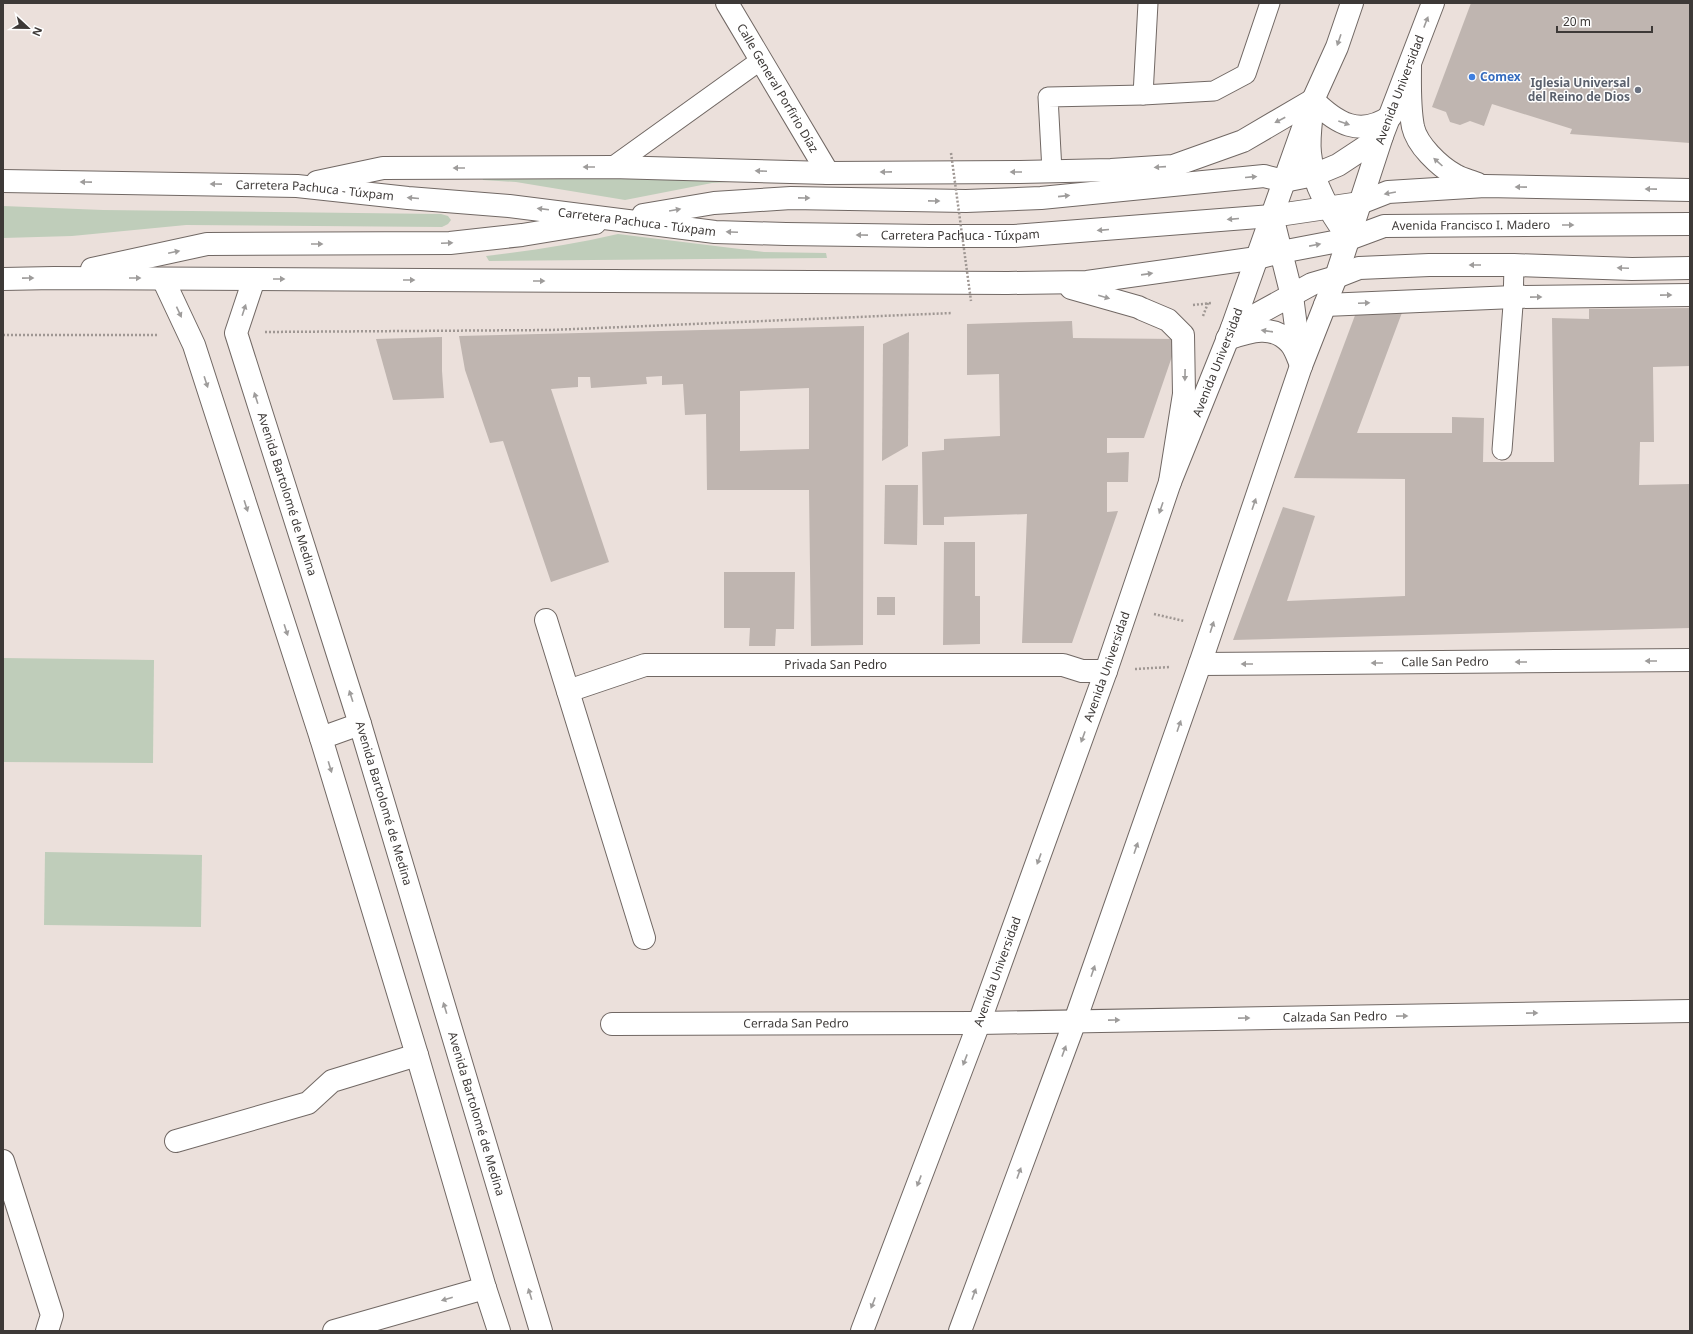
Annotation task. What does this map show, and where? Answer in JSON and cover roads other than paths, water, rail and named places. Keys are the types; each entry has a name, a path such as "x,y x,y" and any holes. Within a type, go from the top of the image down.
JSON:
{"main road":[{"name":"Calle General Porfirio Díaz","path":"728,3 828,173"},
{"name":"Avenida Universidad","path":"862,1331 979,1023 1106,671 1170,482 1230,334 1313,100 1337,46 1352,3"},
{"name":"Avenida Universidad","path":"960,1331 1076,1021 1200,664 1301,366 1336,277 1382,136 1391,116 1433,3"},
{"path":"1410,65 1410,99 1414,128 1424,149 1439,164 1456,176 1485,186"},
{"path":"1313,100 1326,114 1342,123 1369,126 1381,123 1391,116"},
{"path":"297,186 383,168 612,167 828,173 1111,170 1173,166 1243,142 1313,100"},
{"path":"1313,100 1310,151 1314,175 1328,208 1349,239"},
{"path":"54,278 207,244 450,243 522,235 714,203 791,198 981,201 1041,198 1264,176 1284,181 1314,175 1338,165 1382,136"},
{"name":"Carretera Pachuca - Túxpam","path":"3,181 297,186 408,198 509,206 723,232 786,234 1014,236 1272,216"},
{"path":"1301,366 1292,296 1272,216 1360,203 1388,192 1485,186 1690,190"},
{"name":"Avenida Francisco I. Madero","path":"1257,258 1349,239 1384,226 1690,224"},
{"path":"3,279 163,278 1053,283 1087,282 1257,258"},
{"path":"1230,334 1312,284 1359,268 1429,265 1514,265 1632,269 1690,268"},
{"path":"163,278 190,335 322,738 499,1331"},
{"name":"Avenida Bartolomé de Medina","path":"254,279 236,333 360,724 541,1331"},
{"path":"1053,283 1138,306 1142,310 1168,320 1183,335 1184,394 1170,482"},
{"path":"1325,305 1514,297 1690,295"},
{"path":"1230,334 1264,330 1280,334 1291,344 1301,366"},
{"path":"546,620 644,938"},
{"name":"Calle San Pedro","path":"1200,664 1690,660"},
{"name":"Privada San Pedro","path":"568,691 645,665 1063,665 1082,671 1106,671"},
{"path":"322,738 360,724"},
{"name":"Calzada San Pedro","path":"979,1023 1690,1011"},
{"name":"Cerrada San Pedro","path":"612,1024 979,1023"},
{"path":"176,1141 308,1103 332,1081 417,1055"},
{"path":"3,1161 52,1316 47,1331"},
{"path":"334,1331 485,1288"}],"lane":[{"path":"1143,95 1148,3"},
{"path":"1052,171 1048,97 1143,95 1214,91 1246,74 1270,3"},
{"path":"612,167 761,60"},
{"path":"1502,450 1514,297 1514,265"}],"place":[{"name":"Comex","path":"1472,77"},
{"name":"Iglesia Universal del Reino de Dios","path":"1638,90"}]}
